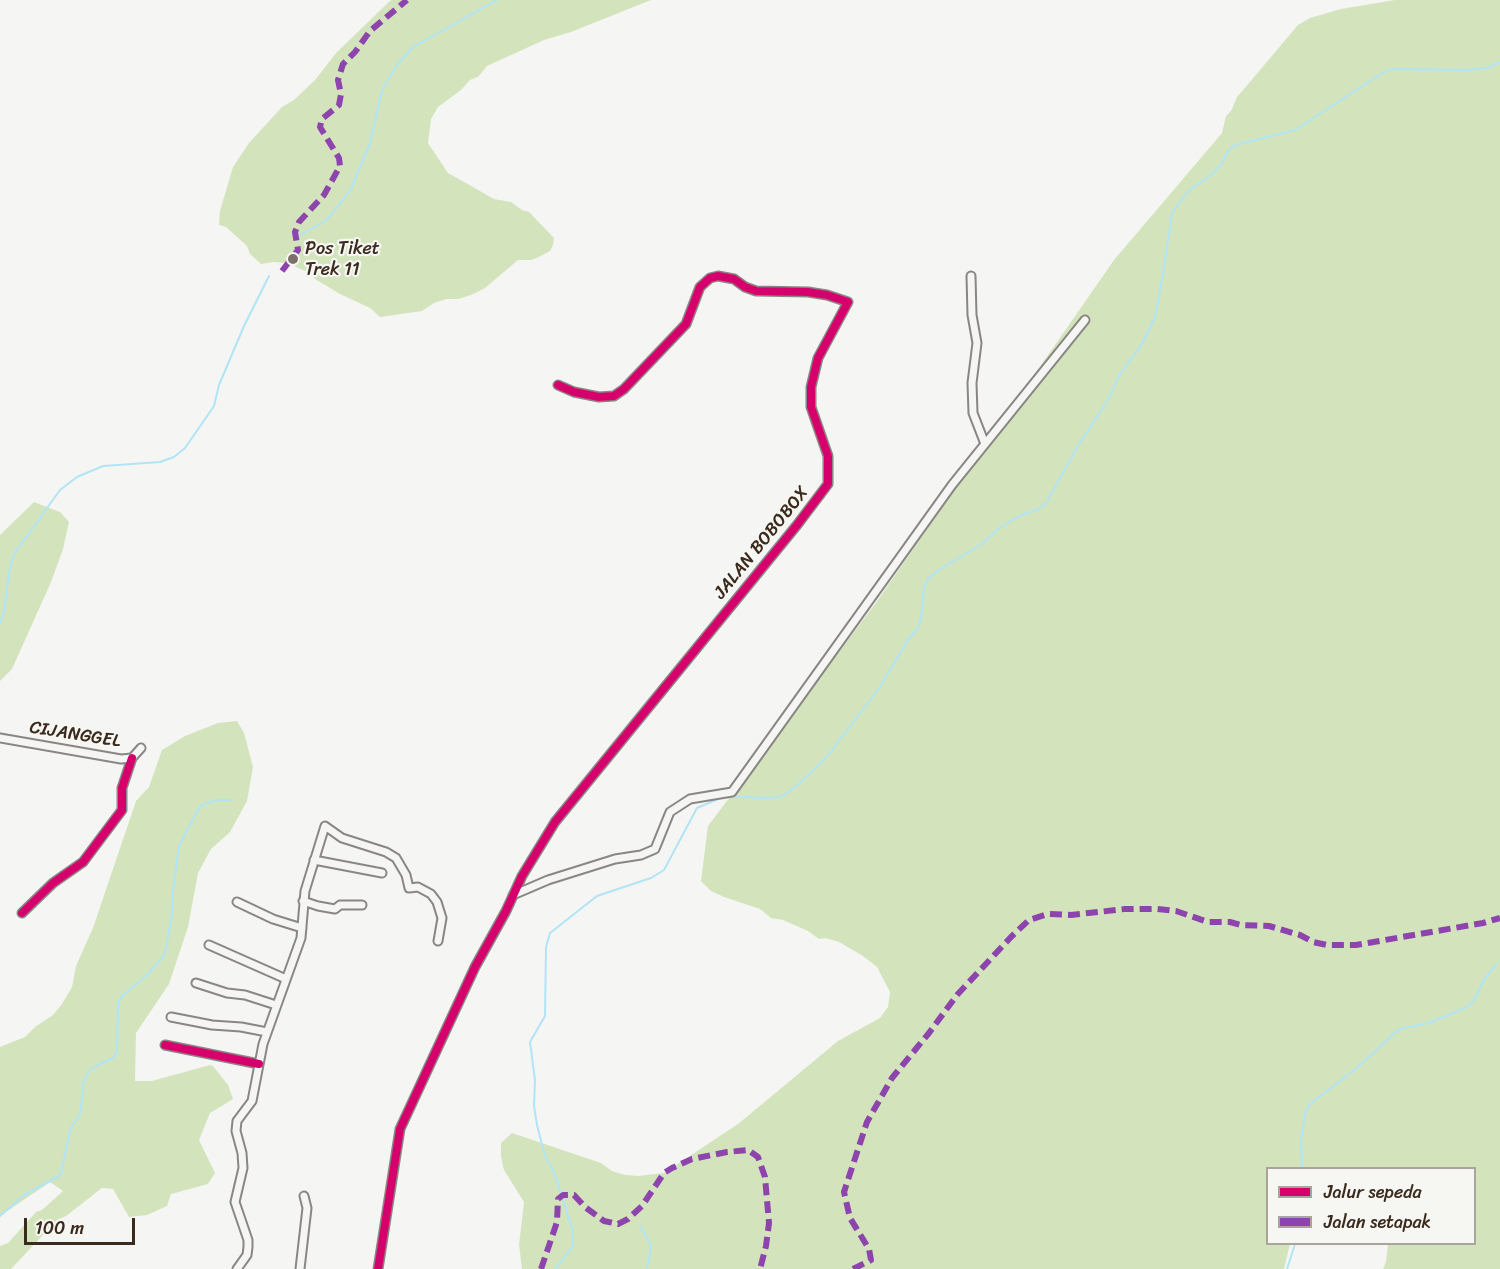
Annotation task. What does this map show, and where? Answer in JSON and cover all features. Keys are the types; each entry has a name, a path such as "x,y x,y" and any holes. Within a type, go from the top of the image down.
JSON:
{"street":[{"name":"JALAN BOBOBOX","path":"378,1269 400,1129 475,966 522,876 555,822 828,484 828,456 811,407 811,387 818,358 848,302 808,292 756,291 734,279 718,276 710,278 700,287 692,314 686,324 624,389 614,396 599,396 574,392 558,385"},
{"path":"971,276 972,315 977,343 972,383 973,413 985,444"},
{"path":"513,895 548,880 615,859 641,855 655,849 670,812 690,799 732,792 952,485 1085,320"},
{"name":"CIJANGGEL","path":"0,738 121,759 132,758 141,748"},
{"path":"22,913 54,883 83,862 122,810 122,788 132,758"},
{"path":"237,1269 247,1255 248,1240 234,1202 243,1168 236,1126 239,1117 252,1101 267,1032 294,959 302,928 303,901 325,826 342,838 386,852 396,858 406,875 409,888 418,887 427,890 437,902 442,918 438,941"},
{"path":"314,860 381,873"},
{"path":"303,901 335,909 340,905 362,905"},
{"path":"237,902 273,919 302,928"},
{"path":"208,945 286,979"},
{"path":"196,983 276,1005"},
{"path":"171,1017 267,1032"},
{"path":"165,1045 260,1061"},
{"path":"300,1269 307,1208 304,1196"}],"green space":[{"path":"391,0 651,0 571,32 544,40 487,66 478,77 470,80 461,90 438,107 431,119 428,143 448,173 494,199 511,202 529,212 554,238 553,245 550,251 537,258 518,260 485,288 471,295 458,299 446,299 422,311 380,317 370,308 315,279 310,273 287,263 261,264 250,254 247,246 226,227 219,225 220,211 233,167 249,143 282,107 294,100 315,80 337,52"},
{"path":"1395,0 1500,0 1500,1269 1383,1269 1388,1245 1476,1245 1476,1167 1266,1167 1266,1245 1290,1245 1284,1269 522,1269 519,1245 524,1202 504,1170 501,1157 501,1143 512,1133 601,1163 612,1171 625,1175 664,1173 738,1124 838,1041 880,1018 888,1007 890,992 877,967 863,956 839,942 825,938 819,939 808,931 783,920 771,918 760,909 711,891 701,881 708,826 875,604 1114,260 1222,133 1226,116 1231,111 1237,97 1298,25 1310,18 1341,9"},
{"path":"34,502 60,512 69,522 63,549 51,582 12,669 0,681 0,535"},
{"path":"237,721 244,733 253,767 247,801 230,832 211,849 198,873 188,927 169,984 136,1033 135,1081 152,1081 210,1065 228,1085 233,1099 210,1113 199,1140 215,1173 208,1184 171,1194 167,1206 147,1215 129,1217 113,1189 102,1188 66,1216 57,1220 11,1269 0,1269 0,1246 8,1243 36,1212 42,1210 63,1191 50,1182 0,1216 0,1047 25,1037 53,1015 72,987 76,966 93,928 136,801 149,787 162,750 185,736 218,723"}],"waterway":[{"path":"299,236 327,220 351,189 370,143 382,90 397,65 413,47 497,0"},
{"path":"555,1269 573,1246 573,1231 554,1172 545,1156 537,1125 530,1042 545,1016 546,947 550,933 597,896 651,878 664,870 697,808 725,796 780,797 793,789 825,759 880,687 907,641 918,628 924,588 928,579 937,571 982,544 998,529 1046,503 1078,446 1111,395 1118,377 1142,344 1155,317 1172,213 1190,189 1222,164 1227,152 1235,145 1295,130 1384,72 1394,69 1467,70 1488,68 1500,62"},
{"path":"0,623 4,613 14,554 60,490 77,477 103,466 160,462 174,457 185,448 214,406 219,385 244,326 269,276"},
{"path":"0,1216 24,1195 59,1176 71,1127 80,1115 84,1079 92,1068 113,1058 117,1052 118,1003 122,996 147,975 163,957 166,949 179,846 200,806 216,800 231,800"},
{"path":"1302,1167 1301,1139 1306,1110 1311,1103 1357,1068 1399,1029 1428,1023 1465,1008 1473,1002 1485,978 1497,964"},
{"path":"640,1226 650,1243 647,1269"},
{"path":"1287,1269 1295,1245"}],"marked path":[{"path":"282,271 298,250 295,232 299,222 324,195 340,166 339,158 320,127 322,119 339,105 341,94 338,80 343,64 370,31 407,0"},
{"path":"853,1269 871,1260 869,1249 850,1218 844,1192 867,1122 892,1078 957,995 1029,920 1048,914 1071,915 1125,909 1157,909 1176,911 1208,922 1269,926 1327,945 1356,945 1500,918"},
{"path":"541,1269 557,1222 558,1199 563,1195 574,1195 585,1207 604,1221 618,1224 628,1219 642,1206 664,1173 672,1168 692,1159 748,1150 758,1157 765,1177 769,1223 760,1269"}],"cycle path":[{"path":"378,1269 400,1129 475,967 506,911 522,876 555,822 828,484 828,456 811,407 811,387 818,358 848,302 808,292 756,291 734,279 718,276 710,278 700,287 686,324 624,389 614,396 599,397 574,392 558,385"},
{"path":"22,913 53,883 83,862 122,810 122,788 132,758"},
{"path":"165,1045 259,1064"}],"place":[{"name":"Pos Tiket Trek 11","path":"293,259"}]}
